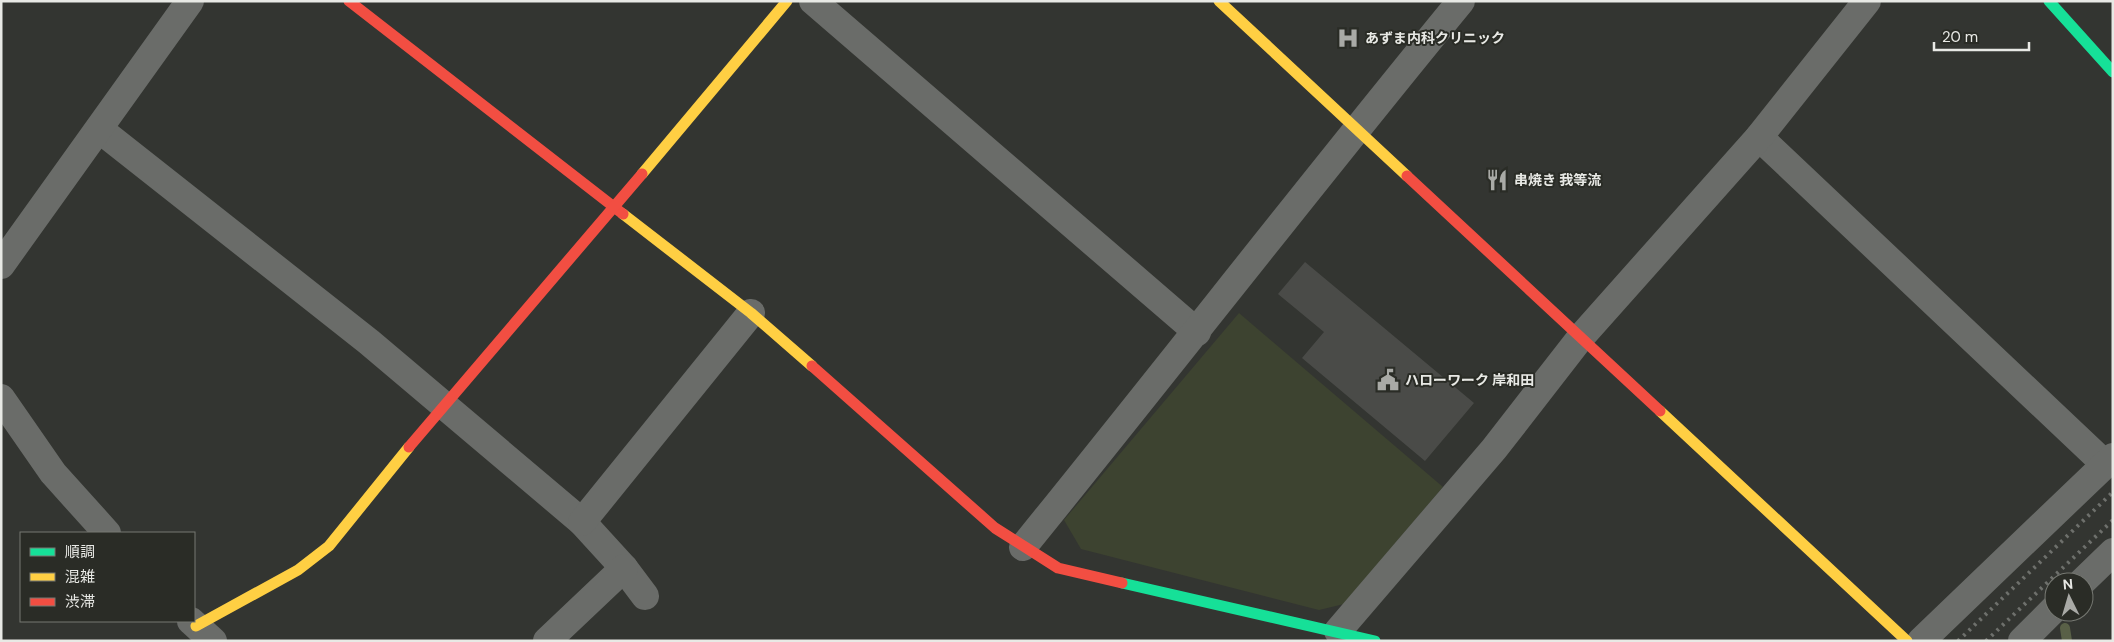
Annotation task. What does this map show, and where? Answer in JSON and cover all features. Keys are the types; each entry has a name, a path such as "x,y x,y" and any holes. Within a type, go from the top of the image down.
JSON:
{"street":[{"path":"1,265 190,1"},
{"path":"349,1 751,313 995,528 1023,547 1058,568 1375,641"},
{"path":"200,629 298,570 329,546 444,404 614,208 787,1"},
{"path":"814,1 1197,332"},
{"path":"1220,1 1907,641"},
{"path":"1023,547 1197,332 1356,129 1461,1"},
{"path":"1338,631 1494,449 1582,337 1759,137 1867,1"},
{"path":"2049,1 2113,72"},
{"path":"99,129 369,342 582,522 624,568 645,596"},
{"path":"1759,137 2109,460 1922,641"},
{"path":"582,522 751,313"},
{"path":"1,398 53,473 106,532"},
{"path":"2092,572 2113,552"},
{"path":"547,641 624,568"},
{"path":"2022,641 2044,619"}],"green space":[{"path":"1239,313 1443,487 1344,604 1319,610 1081,549 1064,520"}],"building":[{"name":"ハローワーク 岸和田","path":"1305,262 1474,403 1425,461 1302,358 1324,332 1278,294"}],"waterway":[{"path":"2065,628 2067,641"}],"railway":[{"path":"1958,641 2113,492"},
{"path":"1986,641 2113,520"}],"traffic: fast":[{"path":"2049,1 2113,72"},
{"path":"1122,583 1375,641"}],"traffic: slow":[{"path":"642,174 787,1"},
{"path":"1219,1 1407,176"},
{"path":"623,214 751,313 812,366"},
{"path":"1660,411 1907,641"},
{"path":"196,626 298,570 329,546 409,447"}],"traffic: jam":[{"path":"349,1 623,214"},
{"path":"409,447 642,174"},
{"path":"1407,176 1660,411"},
{"path":"812,366 995,528 1058,568 1122,583"}],"place":[{"name":"あずま内科クリニック","path":"1348,38"},
{"name":"串焼き 我等流","path":"1497,180"},
{"name":"ハローワーク 岸和田","path":"1388,380"}]}
